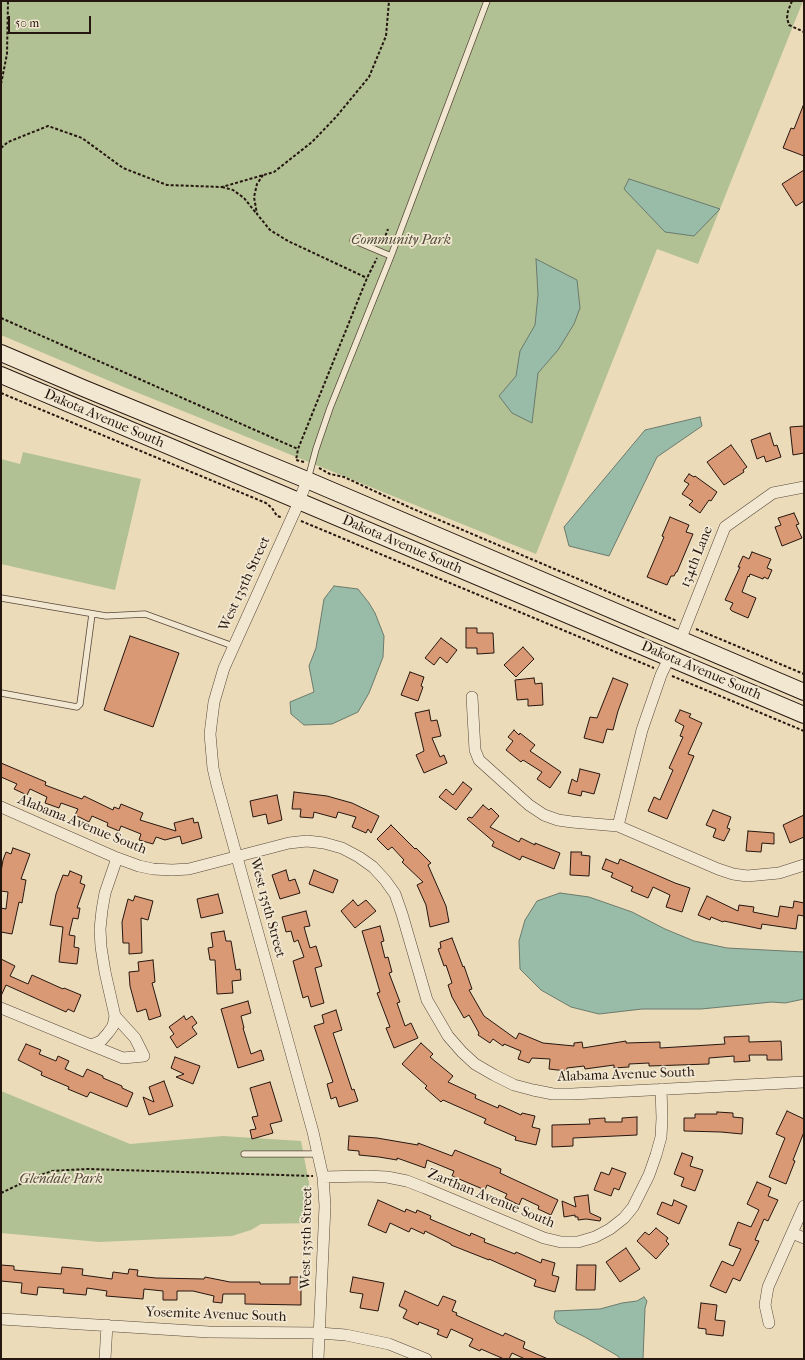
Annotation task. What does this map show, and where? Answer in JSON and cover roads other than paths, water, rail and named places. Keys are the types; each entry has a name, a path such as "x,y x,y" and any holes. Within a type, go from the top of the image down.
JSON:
{"main road":[{"name":"Dakota Avenue South","path":"1,353 307,480 683,631 804,692"},
{"name":"Dakota Avenue South","path":"1,375 299,502 666,665 804,714"}],"street":[{"name":"West 135th Street","path":"307,480 299,502 224,668 217,690 211,718 210,734 213,768 313,1132 323,1178 325,1206 318,1359"},
{"name":"134th Lane","path":"683,631 725,527 773,493 804,487"},
{"path":"618,826 642,730 666,665"},
{"path":"472,696 475,750 479,760 528,805 544,815 558,820 618,826 733,874 747,876 779,874 804,865"},
{"name":"Alabama Avenue South","path":"1,807 117,858 139,866 153,869 189,869 289,843 306,841 324,843 342,848 372,868 395,894 427,1000 448,1036 475,1064 514,1085 553,1094 572,1094 804,1082"},
{"path":"91,1045 100,1041 108,1033 113,1026 115,1016 105,972 100,929 105,893 117,858"},
{"path":"1,1008 123,1058 144,1056 135,1038 115,1016"},
{"name":"Zarthan Avenue South","path":"323,1178 374,1176 407,1181 544,1238 561,1242 578,1242 596,1237 610,1229 624,1218 633,1207 648,1175 661,1137 661,1089"},
{"path":"768,1323 765,1306 768,1287 804,1206"},
{"path":"792,1233 804,1238"},
{"name":"Yosemite Avenue South","path":"1,1319 210,1332 346,1334 389,1344 426,1359"},
{"path":"105,1359 107,1325"}],"lane":[{"path":"307,480 330,408 391,256 487,1"},
{"path":"353,240 391,256"},
{"path":"1,598 106,616 145,614 233,646"},
{"path":"1,693 77,707 80,704 92,614"},
{"path":"244,1154 318,1154"}],"park label":[{"name":"Community Park","path":"401,241"},
{"name":"Glendale Park","path":"61,1180"}]}
